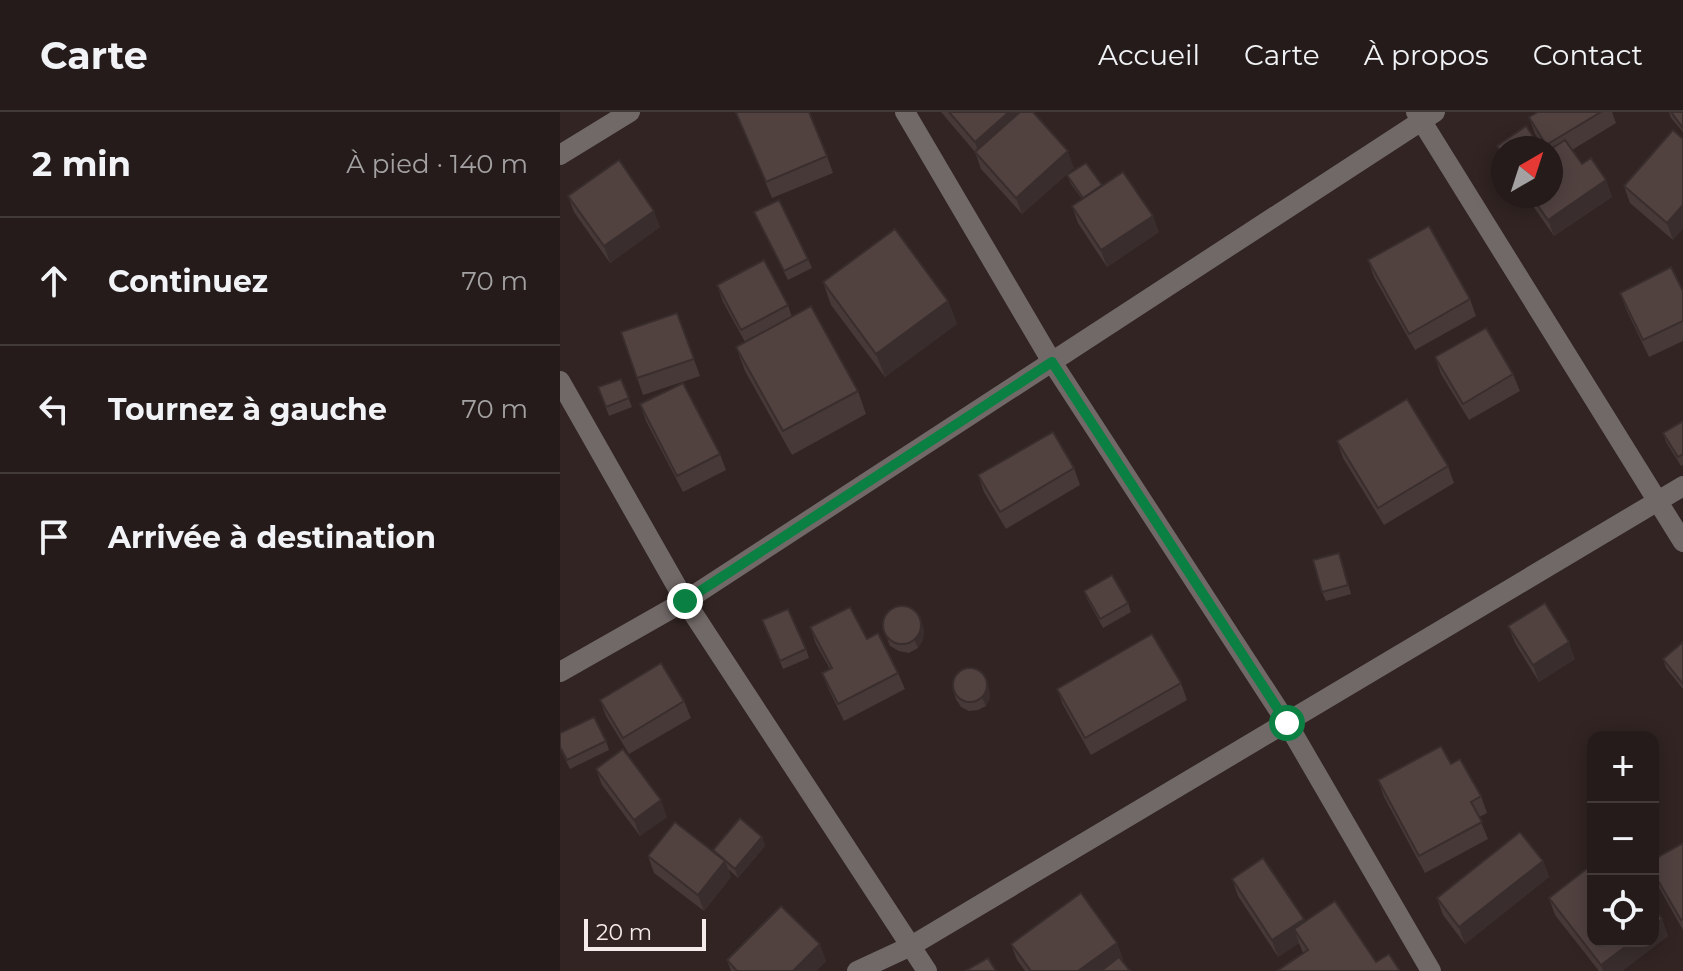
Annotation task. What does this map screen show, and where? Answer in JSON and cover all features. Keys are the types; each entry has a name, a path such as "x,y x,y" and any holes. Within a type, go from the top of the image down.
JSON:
{"street":[{"path":"560,155 630,112"},
{"path":"905,112 1052,362 1287,723 1431,971"},
{"path":"560,672 685,601 1424,115 1683,542"},
{"path":"560,381 685,601 927,971"},
{"path":"857,971 911,946 1683,486"}],"building":[{"path":"738,112 809,112 827,156 766,182"},
{"path":"949,112 1009,112 975,142"},
{"path":"1020,112 1033,112 1068,151 1016,198 975,152"},
{"path":"1538,112 1601,112 1561,136 1541,136 1529,117"},
{"path":"1671,112 1683,112 1683,128"},
{"path":"1526,126 1533,136 1512,136"},
{"path":"1673,130 1683,139 1683,205 1667,223 1624,186"},
{"path":"1563,141 1582,164 1591,158 1606,180 1548,220 1540,208 1563,208"},
{"path":"619,160 654,211 604,246 568,196"},
{"path":"1086,163 1102,185 1083,198 1067,175"},
{"path":"1123,172 1153,216 1101,250 1072,206"},
{"path":"779,200 808,259 784,271 754,212"},
{"path":"1429,226 1470,299 1409,334 1368,260"},
{"path":"895,229 948,301 876,354 823,282"},
{"path":"764,260 788,305 741,330 717,285"},
{"path":"1671,267 1683,291 1683,321 1643,340 1620,293"},
{"path":"811,306 858,391 783,431 736,347"},
{"path":"677,313 694,359 637,378 621,332"},
{"path":"1486,328 1513,374 1463,404 1435,357"},
{"path":"621,379 629,398 606,407 598,387"},
{"path":"683,383 720,454 677,476 640,404"},
{"path":"1407,399 1448,466 1378,508 1337,441"},
{"path":"1683,421 1683,454 1678,457 1663,433"},
{"path":"1053,432 1074,468 1000,512 978,475"},
{"path":"1339,553 1348,585 1322,592 1313,560"},
{"path":"1112,575 1128,603 1100,619 1084,591"},
{"path":"1545,603 1569,642 1533,665 1508,626"},
{"path":"902,606 915,612 921,625 915,638 902,644 889,638 883,625 889,612"},
{"path":"850,607 867,639 878,633 898,673 838,704 822,673 832,668 810,627"},
{"path":"788,609 806,649 780,661 762,620"},
{"path":"1152,634 1181,683 1085,738 1057,689"},
{"path":"1683,642 1683,684 1663,659"},
{"path":"661,663 684,701 623,738 600,700"},
{"path":"970,668 982,673 987,685 982,697 970,702 958,697 953,685 958,673"},
{"path":"594,717 606,741 567,760 560,747 560,733"},
{"path":"1441,746 1451,764 1460,759 1481,796 1471,802 1482,822 1419,856 1378,780"},
{"path":"623,749 661,800 634,820 596,769"},
{"path":"740,818 762,837 735,869 713,850"},
{"path":"675,822 725,861 698,895 648,856"},
{"path":"1520,832 1543,861 1459,927 1437,898"},
{"path":"1683,843 1681,920 1659,882 1659,857"},
{"path":"1263,858 1304,919 1272,940 1232,879"},
{"path":"1587,869 1587,947 1549,898"},
{"path":"1081,893 1117,943 1078,971 1031,971 1011,944"},
{"path":"1335,901 1376,962 1389,954 1400,971 1277,971 1308,950 1294,929"},
{"path":"781,906 820,944 793,971 737,971 727,960"},
{"path":"1587,947 1625,947 1601,965"},
{"path":"1119,957 1130,971 1101,971"},
{"path":"988,958 996,971 965,971"}],"route":[{"path":"685,601 1052,362 1287,723"}]}
